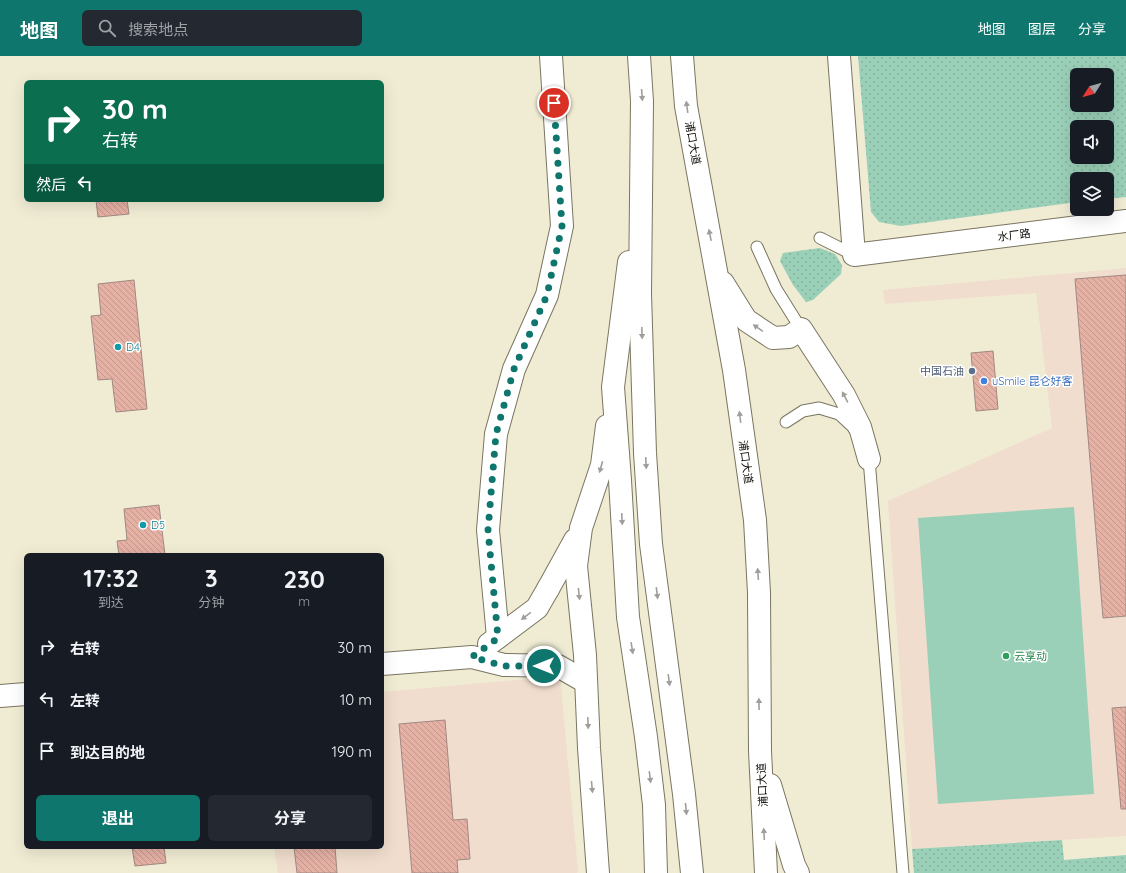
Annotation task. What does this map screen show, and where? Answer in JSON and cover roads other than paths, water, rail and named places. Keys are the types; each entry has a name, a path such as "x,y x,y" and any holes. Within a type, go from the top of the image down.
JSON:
{"main road":[{"path":"498,638 488,530 496,434 514,369 547,295 562,226 550,56"},
{"path":"639,56 642,101 640,294 645,453 651,544 684,794 692,873"},
{"name":"浦口大道","path":"682,56 686,106 734,370 755,520 759,593 760,751 766,873"},
{"path":"839,56 854,255"},
{"path":"472,657 537,608 581,528 602,465 642,159"},
{"name":"水厂路","path":"854,255 1126,221"},
{"path":"717,273 746,320 773,338 788,337 801,329 844,395 860,427 869,459"},
{"path":"613,387 628,617 646,737 654,805 656,873"},
{"path":"581,528 576,566 585,655 588,748 598,873"},
{"path":"384,664 472,657 504,666 558,666 586,682"},
{"path":"0,696 24,694"},
{"path":"760,751 794,865 798,873"}],"lane":[{"path":"820,238 854,255"},
{"path":"757,247 776,289 801,329"},
{"path":"786,422 803,411 819,408 839,414 853,427 869,459 903,873"}],"place":[{"name":"D4","path":"118,347"},
{"name":"中国石油","path":"972,371"},
{"name":"uSmile 昆仑好客","path":"984,381"},
{"name":"D5","path":"143,525"},
{"name":"云享动","path":"1006,656"}]}
